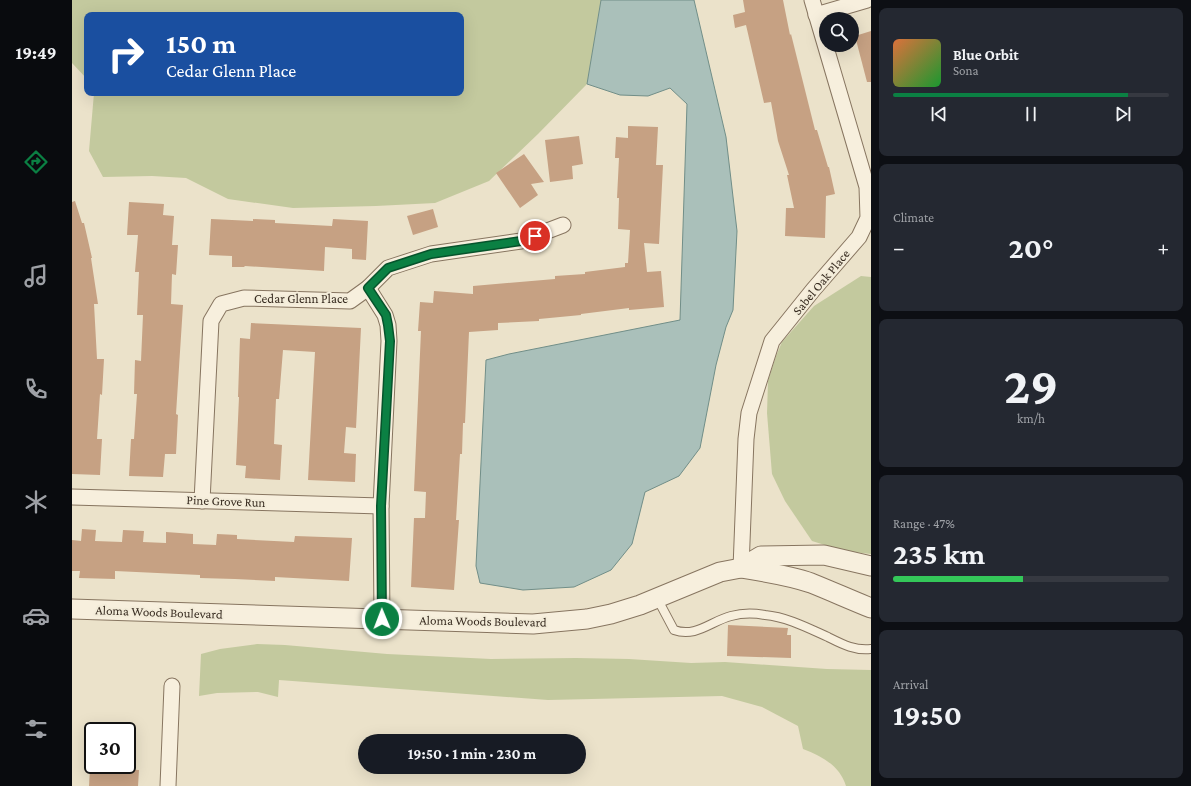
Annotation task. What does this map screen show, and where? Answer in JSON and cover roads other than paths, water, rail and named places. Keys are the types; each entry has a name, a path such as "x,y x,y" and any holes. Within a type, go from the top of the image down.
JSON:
{"street":[{"name":"Sabel Oak Place","path":"741,568 746,439 749,413 772,342 813,290 859,237 868,218 869,186 812,0"},
{"path":"816,15 867,0"},
{"name":"Cedar Glenn Place","path":"202,500 211,321 221,304 244,298 350,301 368,288 388,268 431,254 521,241 563,225"},
{"path":"368,288 386,315 390,341 381,506 382,619"},
{"name":"Pine Grove Run","path":"72,497 381,506"},
{"name":"Aloma Woods Boulevard","path":"72,609 532,624 611,614 657,598 720,572 741,568 762,556 824,555 871,566"},
{"name":"Aloma Woods Boulevard","path":"741,568 797,578 871,608"},
{"path":"168,786 172,686"}],"lane":[{"path":"657,598 674,630 680,632 699,631 715,622 731,616 744,614 766,614 787,620 850,647 865,650 871,649"}],"water":[{"path":"601,0 694,0 726,137 737,231 733,310 726,327 716,365 700,448 679,476 645,492 632,544 611,570 574,587 523,590 480,583 476,566 486,360 509,354 680,320 687,104 670,88 648,96 620,95 587,84"}]}
